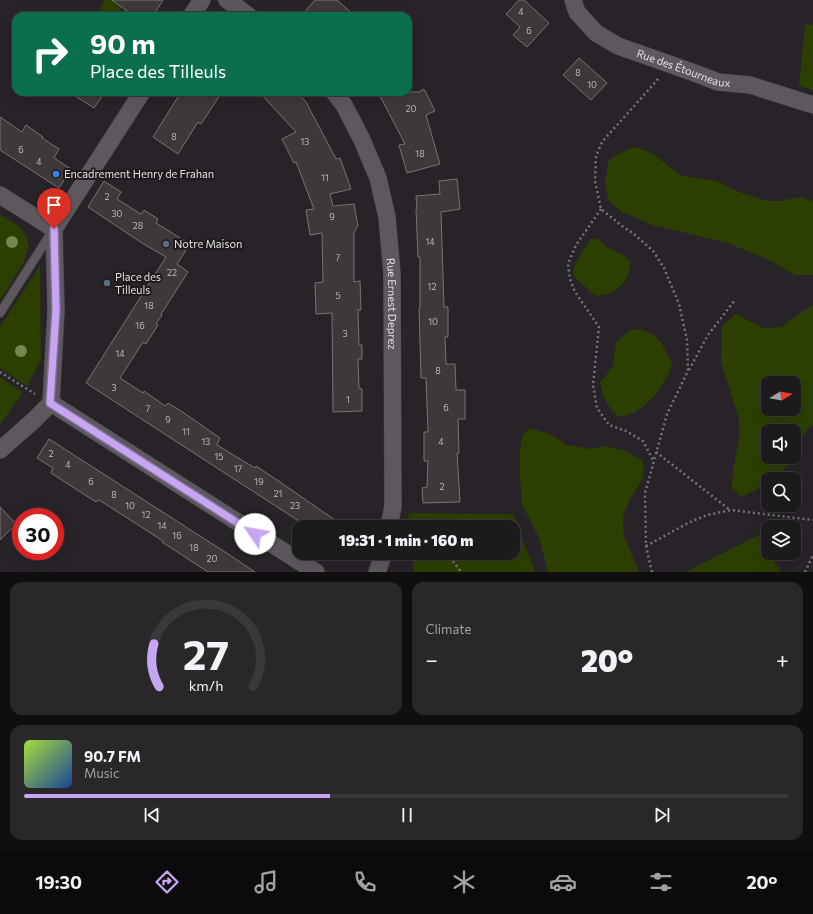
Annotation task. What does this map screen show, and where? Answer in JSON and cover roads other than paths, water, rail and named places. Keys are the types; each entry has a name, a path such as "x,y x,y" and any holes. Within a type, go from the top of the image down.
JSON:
{"street":[{"path":"194,12 202,0"},
{"path":"227,0 244,12"},
{"name":"Rue des Étourneaux","path":"573,0 577,12 596,32 618,46 718,82 750,85 813,105"},
{"path":"0,450 33,421 50,403 56,310 54,229 139,96"},
{"name":"Rue Ernest Deprez","path":"337,96 344,105 362,140 378,178 387,217 392,274 393,506 390,520"},
{"path":"0,195 54,229"},
{"path":"50,403 316,572"},
{"path":"377,572 381,560"}],"lane":[{"path":"0,313 54,229"}],"place":[{"name":"Encadrement Henry de Frahan","path":"56,174"},
{"name":"Notre Maison","path":"166,244"},
{"name":"Place des Tilleuls","path":"107,283"}]}
